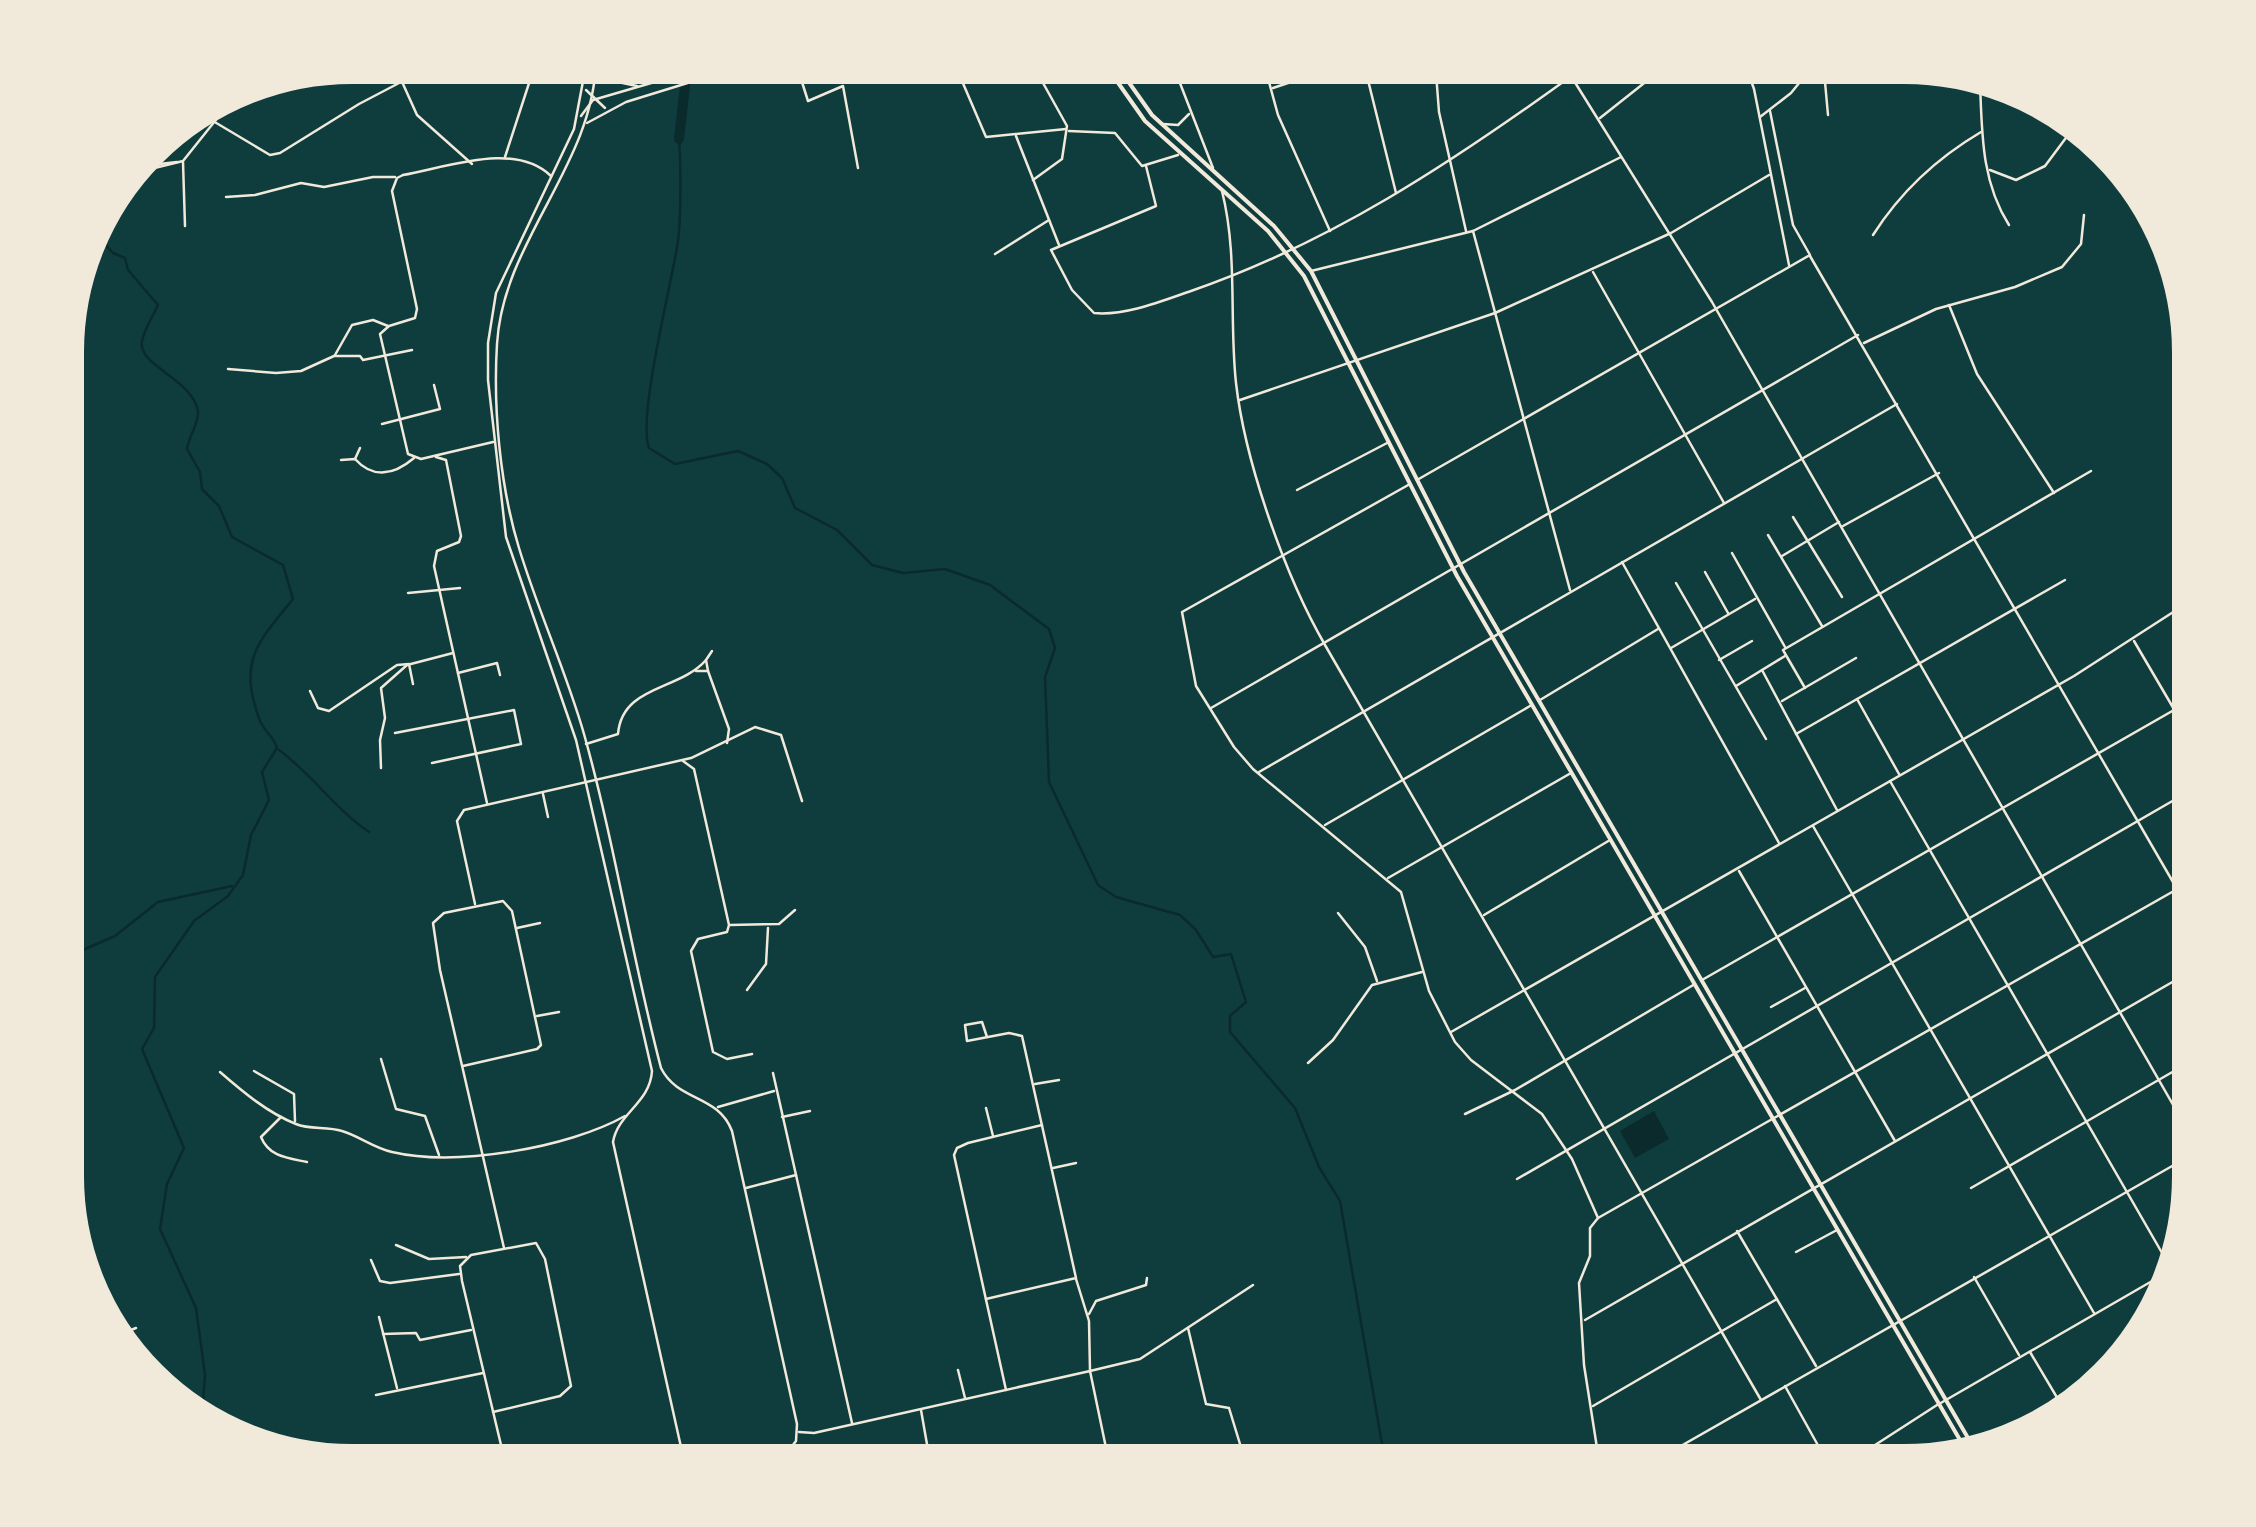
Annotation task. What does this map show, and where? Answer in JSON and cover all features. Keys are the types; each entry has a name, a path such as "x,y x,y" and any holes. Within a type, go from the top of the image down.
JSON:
{"main road":[{"path":"1115,78 1145,120 1287,253 1308,283 1492,637 1960,1443"},
{"path":"1126,78 1159,122 1296,251 1311,271 1461,565 1970,1441"}],"street":[{"path":"213,121 270,154 280,153 359,104 412,78"},
{"path":"504,158 531,78"},
{"path":"577,121 586,78"},
{"path":"595,78 586,124 509,286 496,364 506,483 516,535 586,744 662,1071 683,1092 718,1107 732,1131 798,1432 787,1450"},
{"path":"610,78 638,86"},
{"path":"671,78 592,100 577,121 510,256 491,315 487,364 506,537 571,724 652,1070 646,1094 617,1129 614,1147 683,1450"},
{"path":"586,124 607,109 704,78"},
{"path":"801,78 808,101 843,86 858,168"},
{"path":"927,78 929,82 970,78"},
{"path":"1033,180 1062,159 1068,130 1039,78"},
{"path":"1178,78 1216,174"},
{"path":"1268,78 1278,115 1331,232"},
{"path":"1271,88 1303,78"},
{"path":"1365,78 1396,195"},
{"path":"1436,78 1439,112 1466,232"},
{"path":"962,80 984,136 1068,130 1115,132 1146,166 1156,206 1051,250 1072,290 1099,314 1153,304 1296,251 1452,160 1565,78"},
{"path":"1573,78 1716,308 2178,1112"},
{"path":"1598,118 1649,78"},
{"path":"1749,78 1789,266"},
{"path":"1759,118 1801,78"},
{"path":"1824,78 1828,115"},
{"path":"403,83 417,115 472,164"},
{"path":"585,89 592,100 607,109"},
{"path":"1980,89 1987,168 1994,198 2009,226"},
{"path":"1598,1449 1585,1372 1579,1280 1590,1256 1590,1228 1598,1218 2178,889 1794,225 1770,110"},
{"path":"185,226 183,162 222,111"},
{"path":"1159,122 1178,125 1190,112"},
{"path":"1873,235 1896,203 1940,158 1982,132"},
{"path":"1987,168 2016,180 2038,170 2068,133"},
{"path":"1016,134 1060,246"},
{"path":"1146,166 1181,154"},
{"path":"1311,271 1474,230 1622,156"},
{"path":"226,196 254,196 301,183 324,188 504,158 523,158 551,176"},
{"path":"154,163 183,162"},
{"path":"146,171 183,162"},
{"path":"1239,400 1496,313 1671,233 1770,174"},
{"path":"403,175 392,191 417,309 415,318 389,326 380,334 408,454 415,458"},
{"path":"1222,190 1234,276 1239,400 1282,558 1324,645 1761,1400"},
{"path":"1863,344 1949,305 2025,283 2062,267 2081,244 2084,214"},
{"path":"995,254 1049,220"},
{"path":"1474,230 1571,592"},
{"path":"1598,1218 1567,1150 1542,1114 1465,1054 1450,1033 1423,971 1404,898 1387,879 1239,754 1194,680 1182,612 1810,255"},
{"path":"1592,271 1724,503"},
{"path":"1949,305 1977,374 2055,494"},
{"path":"228,369 288,372 318,366 334,356 352,325 373,320 389,326"},
{"path":"1210,709 1858,335"},
{"path":"334,356 360,356 363,360 412,350"},
{"path":"382,424 440,409 434,385"},
{"path":"1258,773 1898,404"},
{"path":"341,460 355,459 370,473 380,474 415,458 493,442"},
{"path":"1297,490 1389,442"},
{"path":"355,459 360,448"},
{"path":"450,452 446,460 461,536 459,542 437,551 433,558 487,804"},
{"path":"431,457 446,460"},
{"path":"1784,649 1978,540 2091,471"},
{"path":"1781,557 1939,472"},
{"path":"1793,517 1842,597"},
{"path":"1768,535 1823,627"},
{"path":"1732,553 1805,688"},
{"path":"1622,562 1780,844"},
{"path":"1704,572 1728,614"},
{"path":"1796,734 2065,580"},
{"path":"1676,583 1766,740"},
{"path":"408,593 460,588"},
{"path":"1670,648 1757,598"},
{"path":"1450,1033 2061,684 2178,612"},
{"path":"1539,700 1659,629"},
{"path":"2133,640 2178,714"},
{"path":"1719,660 1752,641"},
{"path":"695,672 712,650"},
{"path":"310,690 318,708 329,711 397,666 454,653"},
{"path":"1735,686 1786,656"},
{"path":"1781,702 1856,658"},
{"path":"706,660 729,729 727,744"},
{"path":"458,673 498,663 500,675"},
{"path":"409,664 413,684"},
{"path":"381,768 380,740 385,718 381,688 409,664"},
{"path":"1762,670 1837,811"},
{"path":"586,744 618,734 620,716 640,696 695,672 708,671"},
{"path":"1857,699 1900,776"},
{"path":"1324,826 1532,705"},
{"path":"1465,1114 1514,1090 2178,707"},
{"path":"395,733 514,710 521,744 432,763"},
{"path":"475,906 456,822 464,810 677,761 727,744 755,727 781,736 802,802"},
{"path":"677,761 691,763 694,770 729,925 727,932 698,940 691,951 713,1052 727,1059 752,1054"},
{"path":"1387,879 1572,773"},
{"path":"1890,782 2165,1260"},
{"path":"542,792 548,817"},
{"path":"1517,1179 2178,798"},
{"path":"1813,825 2095,1314"},
{"path":"1482,916 1611,840"},
{"path":"1737,868 1896,1142"},
{"path":"463,1066 537,1049 541,1044 509,904 444,913 433,923 463,1066 504,1248"},
{"path":"729,925 779,924 795,910"},
{"path":"1338,913 1365,947 1378,982"},
{"path":"516,928 540,923"},
{"path":"747,990 766,964 768,926"},
{"path":"1308,1063 1327,1047 1366,991 1378,982 1423,971"},
{"path":"1584,1321 2178,979"},
{"path":"1771,1007 1806,987"},
{"path":"536,1016 559,1012"},
{"path":"986,1037 982,1022 965,1025 967,1041 1009,1033 1022,1036 1089,1321"},
{"path":"381,1059 396,1110 425,1116 439,1155"},
{"path":"1971,1188 2178,1069"},
{"path":"254,1071 294,1094 295,1124"},
{"path":"220,1072 295,1124 338,1129 392,1152 483,1154 591,1133 630,1114"},
{"path":"772,1073 852,1423"},
{"path":"1034,1084 1058,1080"},
{"path":"718,1107 776,1090"},
{"path":"986,1108 993,1138"},
{"path":"782,1117 810,1111"},
{"path":"282,1116 262,1137 266,1147 278,1156 308,1162"},
{"path":"1006,1390 954,1155 957,1148 1043,1124"},
{"path":"1052,1168 1076,1163"},
{"path":"1676,1449 2178,1163"},
{"path":"745,1188 796,1175"},
{"path":"1796,1252 1838,1230"},
{"path":"1737,1231 1817,1368"},
{"path":"396,1245 429,1258 468,1257 528,1243 542,1248 571,1386 560,1396 493,1412"},
{"path":"468,1257 460,1266 461,1274 502,1450"},
{"path":"371,1260 380,1281 390,1283 461,1274"},
{"path":"1974,1277 2020,1357"},
{"path":"986,1299 1076,1278"},
{"path":"1107,1450 1090,1372 1090,1307 1146,1285 1147,1278"},
{"path":"1868,1449 2158,1278"},
{"path":"798,1432 921,1410 1140,1359 1254,1285"},
{"path":"1593,1406 1777,1299"},
{"path":"380,1317 398,1391"},
{"path":"1188,1326 1206,1404 1229,1408 1241,1449"},
{"path":"127,1332 136,1328"},
{"path":"384,1334 416,1333 420,1340 430,1341 474,1330"},
{"path":"2030,1351 2059,1401"},
{"path":"958,1370 966,1398"},
{"path":"376,1395 484,1372"},
{"path":"1786,1386 1820,1449"},
{"path":"921,1410 928,1450"}],"water":[{"path":"1654,1111 1669,1139 1635,1158 1620,1131"}],"waterway":[{"path":"679,139 686,78"},
{"path":"679,139 679,231 651,380 649,448 675,464 738,451 767,464 782,478 795,508 837,530 872,565 903,573 945,569 990,585 1049,629 1055,648 1045,677 1049,782 1098,885 1116,897 1180,915 1196,930 1213,957 1231,954 1246,1002 1230,1016 1230,1032 1295,1108 1319,1167 1340,1201 1383,1449"},
{"path":"102,241 113,253 125,258 128,270 158,305 143,337 143,350 194,400 198,416 187,449 200,472 202,489 219,506 232,537 283,565 293,599 260,642 251,668 260,721 277,748 262,772 269,800 251,835 243,875 228,896 194,921 155,977 154,1028 142,1049 184,1148 167,1184 160,1229 196,1308 205,1375 204,1406"},
{"path":"279,750 369,832"},
{"path":"78,952 115,936 158,902 232,886"}]}
